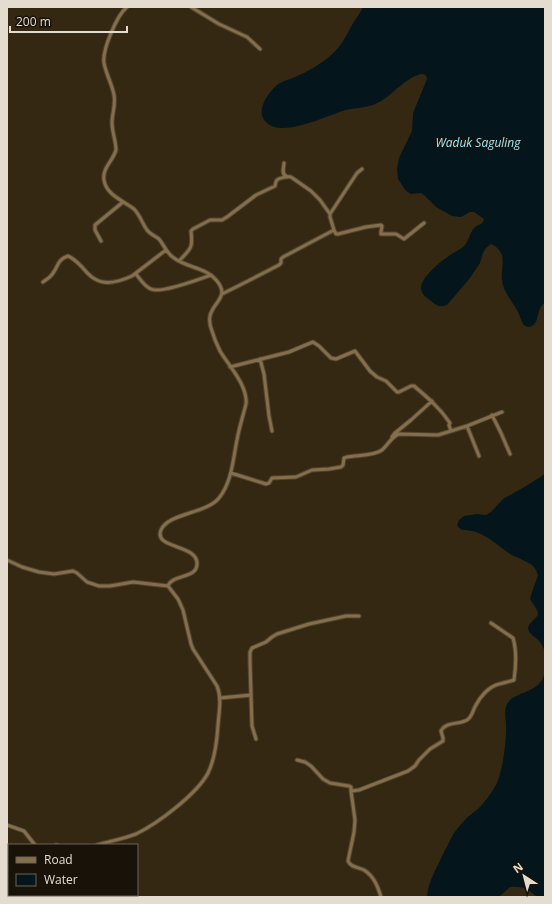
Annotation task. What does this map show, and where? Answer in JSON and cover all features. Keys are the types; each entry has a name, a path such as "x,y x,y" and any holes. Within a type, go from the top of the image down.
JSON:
{"street":[{"path":"127,7 122,12 115,24 104,57 114,95 112,123 116,150 105,169 104,182 110,192 134,209 146,228 159,240 174,258 179,262 211,275 219,284 222,294"},
{"path":"191,7 219,24 247,37 260,49"},
{"path":"284,163 283,174 286,176"},
{"path":"330,214 357,173 362,169"},
{"path":"179,262 191,247 191,232 193,229 210,220 222,220 227,218 256,195 275,186 277,180 286,176 291,176 320,200 330,214 336,234 381,225 381,234 396,234 404,239 424,223"},
{"path":"101,241 94,228 95,225 123,202"},
{"path":"168,586 170,582 191,573 197,566 197,562 190,552 164,541 160,536 161,529 168,521 201,510 212,504 220,497 231,473 237,439 247,399 242,386 219,350 211,330 210,317 212,312 222,294 279,265 283,257 334,230"},
{"path":"43,282 52,275 59,261 68,256 94,279 110,283 136,274 166,250"},
{"path":"136,274 147,286 154,290 164,290 211,275"},
{"path":"230,367 289,352 313,342 333,359 355,351 372,373 386,381 397,392 413,386 432,402 442,413 449,422 451,431"},
{"path":"260,359 264,374 272,431"},
{"path":"231,473 266,484 269,483 270,479 272,478 299,477 312,470 340,467 343,465 345,457 378,452 392,438 395,432 432,402"},
{"path":"392,438 399,434 438,435 502,412"},
{"path":"492,416 510,454"},
{"path":"466,426 479,456"},
{"path":"7,560 22,567 39,572 54,574 73,571 87,582 99,586 110,586 133,582 168,586 178,599 184,613 191,644 217,686 220,698 217,736 208,773 200,784 192,793 157,822 146,829 125,838 101,844"},
{"path":"256,739 252,726 250,652 252,648 266,642 277,634 309,624 346,616 359,616"},
{"path":"351,791 360,790 404,773 410,769 430,749 443,741 441,730 443,728 447,725 467,720 473,715 474,707 477,702 494,685 514,680 516,664 513,638 491,622"},
{"path":"220,698 251,695"},
{"path":"297,760 305,762 311,766 330,783 351,787 355,820 348,861 350,864 363,869 367,873 378,886 381,897"},
{"path":"7,824 24,831 35,844"}],"water":[{"name":"Waduk Saguling","path":"363,7 545,7 545,303 540,308 536,321 531,327 523,324 517,310 506,292 502,280 502,255 498,248 491,244 486,248 480,263 470,278 447,305 436,305 423,293 421,287 427,275 432,269 463,247 467,243 474,228 484,219 474,212 470,212 461,217 452,216 436,207 421,193 411,194 406,191 398,179 397,169 399,158 412,131 413,113 427,79 425,75 417,75 411,78 386,98 373,105 346,110 305,124 293,127 273,127 263,118 262,108 266,98 273,89 280,83 313,68 332,55 343,42"},
{"path":"545,473 545,655 542,645 528,630 528,626 538,615 536,608 530,599 538,575 535,568 512,555 481,534 461,529 457,525 459,520 464,516 477,514 486,515 491,512 503,499"},
{"path":"545,662 545,897 537,897 531,892 518,887 510,887 499,897 427,897 431,879 453,835 466,819 478,809 496,785 502,766 506,737 505,710 507,704 514,697 529,691 538,685 544,676"}]}
